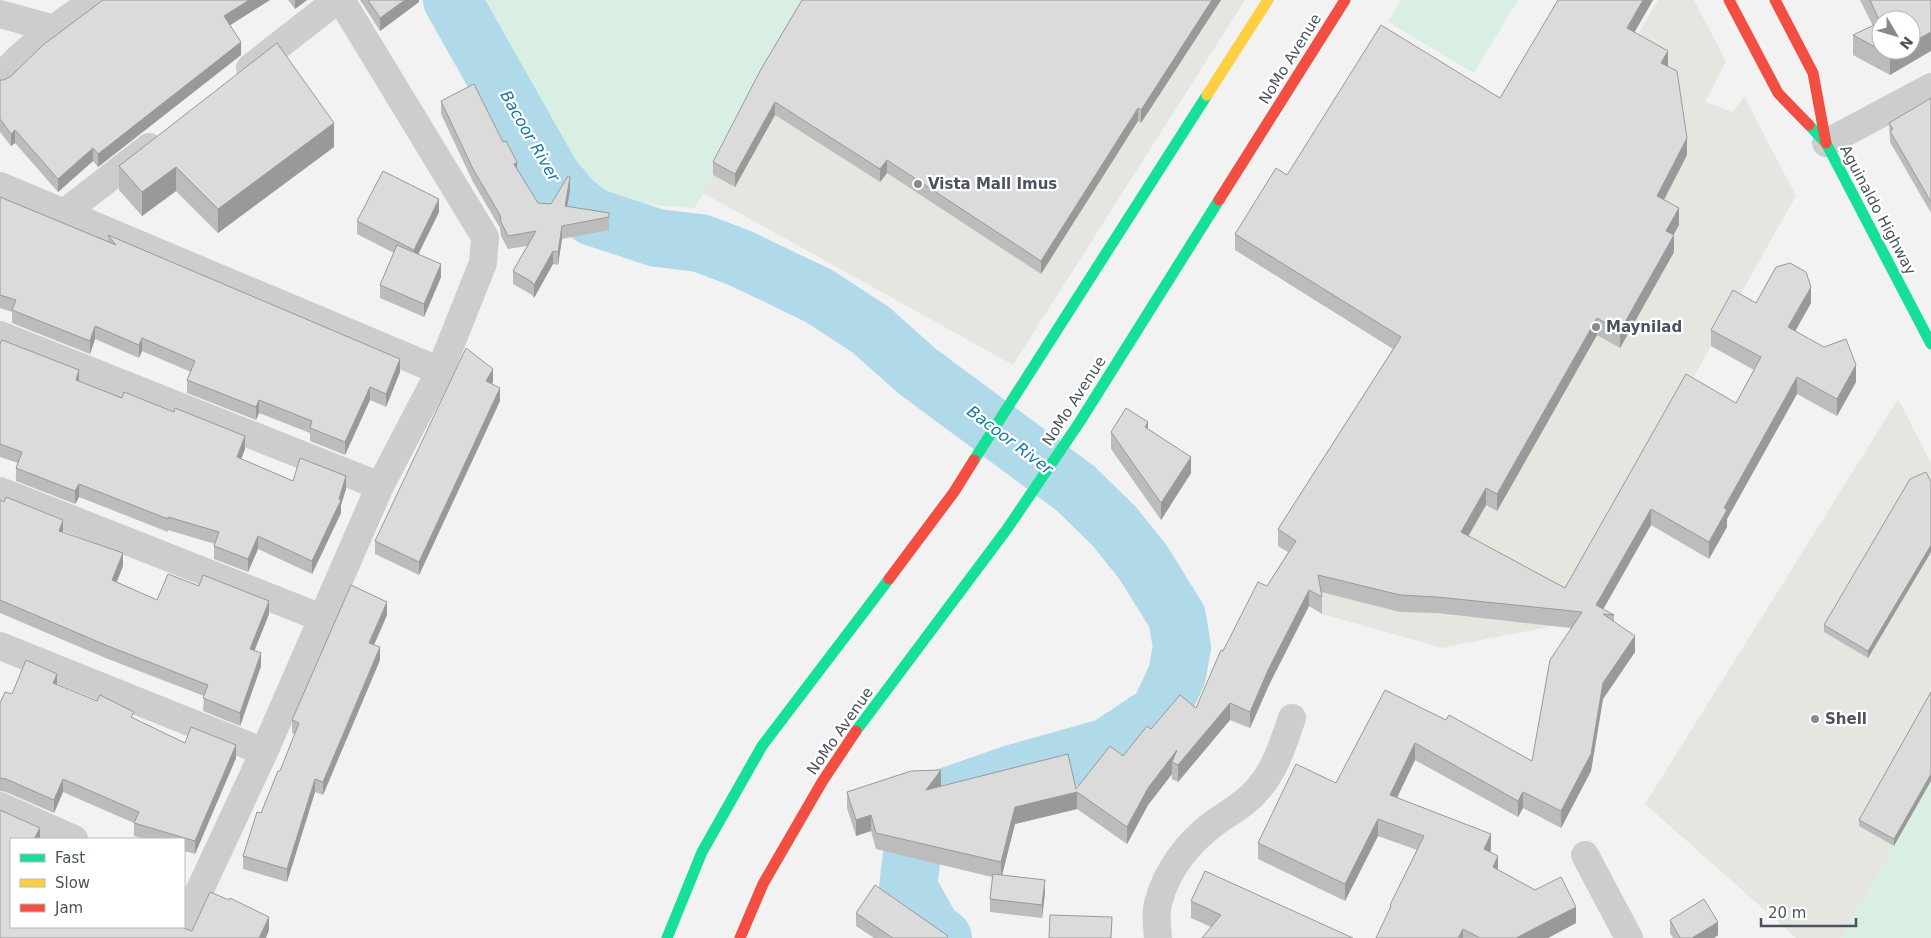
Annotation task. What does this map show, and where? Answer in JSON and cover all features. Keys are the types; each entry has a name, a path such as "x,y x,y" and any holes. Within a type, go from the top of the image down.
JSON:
{"main road":[{"path":"666,938 702,852 762,746 816,678 954,492 1268,0"},
{"name":"NoMo Avenue","path":"740,938 763,884 822,782 865,718 1007,529 1079,423 1345,0"},
{"name":"Aguinaldo Highway","path":"1729,0 1778,93 1826,143 1931,344"},
{"name":"Aguinaldo Highway","path":"1775,0 1812,72 1826,143"}],"street":[{"path":"0,78 54,29 94,0"},
{"path":"185,918 191,893 264,752 380,486 440,371 483,263 485,237 339,0 227,86"},
{"path":"0,14 54,29"},
{"path":"1826,143 1931,87"},
{"path":"64,213 172,129"},
{"path":"0,186 440,371"},
{"path":"0,335 380,486"},
{"path":"0,491 322,618"},
{"path":"0,646 264,752"},
{"path":"1158,938 1158,902 1170,872 1190,845 1211,825 1258,790 1274,766 1292,718"},
{"path":"0,806 70,838"},
{"path":"1585,855 1629,938"}],"shaded area":[{"name":"Vista Mall Imus","path":"810,0 1245,0 1013,365 703,193"},
{"name":"Maynilad","path":"1658,0 1694,0 1726,61 1705,102 1733,112 1744,96 1796,196 1553,626 1442,648 1322,614 1317,588"},
{"name":"Shell","path":"1898,399 1931,463 1931,781 1842,938 1796,938 1645,804"}],"green space":[{"path":"477,0 810,0 695,208 597,201 580,189"},
{"path":"1401,0 1518,0 1474,73 1388,22"},
{"path":"1931,781 1931,938 1842,938"}],"building":[{"path":"103,0 249,0 224,16 241,42 98,154 93,148 58,179 15,130 11,134 0,119 0,80 11,76 43,45"},
{"path":"368,0 405,0 380,18"},
{"path":"802,0 1212,0 1141,110 1138,108 1041,261 887,160 880,169 775,102 735,174 713,162 760,71"},
{"path":"1558,0 1643,0 1627,28 1668,51 1661,63 1677,71 1687,138 1657,196 1679,208 1666,231 1674,235 1620,331 1597,318 1497,494 1486,488 1461,532 1565,588 1686,374 1736,403 1761,357 1711,330 1733,290 1756,303 1776,267 1790,263 1806,272 1811,287 1788,327 1824,347 1846,339 1856,365 1837,399 1797,377 1724,508 1727,510 1709,542 1651,509 1596,605 1614,615 1603,614 1635,636 1603,683 1591,754 1561,811 1523,792 1518,801 1415,743 1390,795 1491,834 1484,849 1498,856 1493,867 1535,890 1561,877 1576,907 1516,938 1480,938 1463,929 1458,938 1376,938 1424,836 1378,819 1345,884 1258,843 1296,764 1336,783 1385,690 1446,720 1449,715 1532,761 1550,660 1582,612 1400,595 1318,575 1322,597 1309,590 1269,668 1250,712 1230,703 1178,765 1172,762 1177,750 1148,788 1127,827 1077,792 1015,807 1001,862 876,833 871,815 856,820 847,792 911,771 941,770 926,790 1068,754 1076,789 1110,746 1123,756 1147,726 1151,729 1180,695 1196,708 1221,650 1223,651 1258,582 1267,586 1296,541 1278,529 1401,337 1235,234 1276,168 1287,175 1381,25 1500,98"},
{"path":"1870,0 1931,0 1931,32 1921,38 1921,10 1875,10"},
{"path":"1871,26 1871,45 1853,35"},
{"path":"277,43 334,123 218,209 176,167 142,192 119,166"},
{"path":"474,84 503,142 506,141 517,162 514,164 538,203 551,204 568,176 570,177 565,206 609,213 609,217 562,226 558,252 553,251 534,285 513,271 536,231 508,236 501,222 500,215 473,169 441,101"},
{"path":"1931,98 1931,202 1890,131 1893,129 1889,123"},
{"path":"383,171 439,199 414,250 357,221"},
{"path":"0,197 116,245 108,235 400,359 386,394 370,387 345,442 310,428 312,421 259,400 256,407 187,380 195,361 142,338 139,345 95,326 90,341 12,310 16,300 0,295"},
{"path":"397,245 441,264 424,304 380,285"},
{"path":"2,340 79,370 76,380 122,398 124,392 174,412 175,408 245,436 237,457 293,481 300,458 346,476 339,499 341,500 312,561 258,536 248,559 214,546 219,532 168,517 168,519 79,484 75,491 16,468 22,452 0,444 0,344"},
{"path":"466,348 493,369 486,381 500,388 419,562 375,541"},
{"path":"1126,408 1148,422 1145,427 1191,457 1161,503 1111,432"},
{"path":"1926,472 1931,482 1931,545 1868,651 1824,625 1910,479"},
{"path":"6,497 63,520 59,531 123,553 112,580 157,600 168,574 199,586 203,575 269,601 250,649 261,653 240,713 203,698 208,685 108,646 0,600 0,500 4,502"},
{"path":"351,585 387,602 369,643 380,647 323,782 315,779 287,869 243,856 257,812 261,813 299,723 292,720"},
{"path":"26,660 57,674 53,683 97,701 100,695 134,712 131,717 185,743 191,727 236,745 195,841 134,823 139,812 63,779 54,800 0,778 0,703 5,692 12,694"},
{"path":"1931,692 1931,774 1894,839 1859,820"},
{"path":"0,810 40,828 35,838 10,838 10,928 184,928 192,931 210,892 229,900 230,898 269,917 259,938 0,938"},
{"path":"1205,871 1353,938 1202,938 1221,915 1191,901"},
{"path":"993,874 1045,880 1042,905 990,899"},
{"path":"875,885 948,936 947,938 893,938 856,913"},
{"path":"1704,899 1718,922 1692,938 1680,938 1670,920"},
{"path":"1050,915 1112,917 1111,938 1049,938"}],"waterway":[{"name":"Bacoor River","path":"452,0 552,177 573,202 593,217 657,238 700,243 740,258 819,296 871,330 917,371 1075,488 1114,526 1143,562 1177,617 1182,647 1177,675 1159,713 1108,747 1012,774 949,796 914,838 908,887 932,930 943,938"}],"traffic: fast":[{"path":"974,460 1207,95"},
{"path":"1809,125 1826,143 1931,344"},
{"path":"856,731 1007,529 1079,423 1219,200"},
{"path":"667,938 702,852 762,746 889,579"}],"traffic: slow":[{"path":"1207,95 1268,0"}],"traffic: jam":[{"path":"1219,200 1345,0"},
{"path":"1729,0 1778,93 1809,125"},
{"path":"1775,0 1813,73 1826,143"},
{"path":"889,579 954,492 974,460"},
{"path":"740,938 763,884 822,782 856,731"}],"place":[{"name":"Vista Mall Imus","path":"918,184"},
{"name":"Maynilad","path":"1596,327"},
{"name":"Shell","path":"1815,719"}]}
